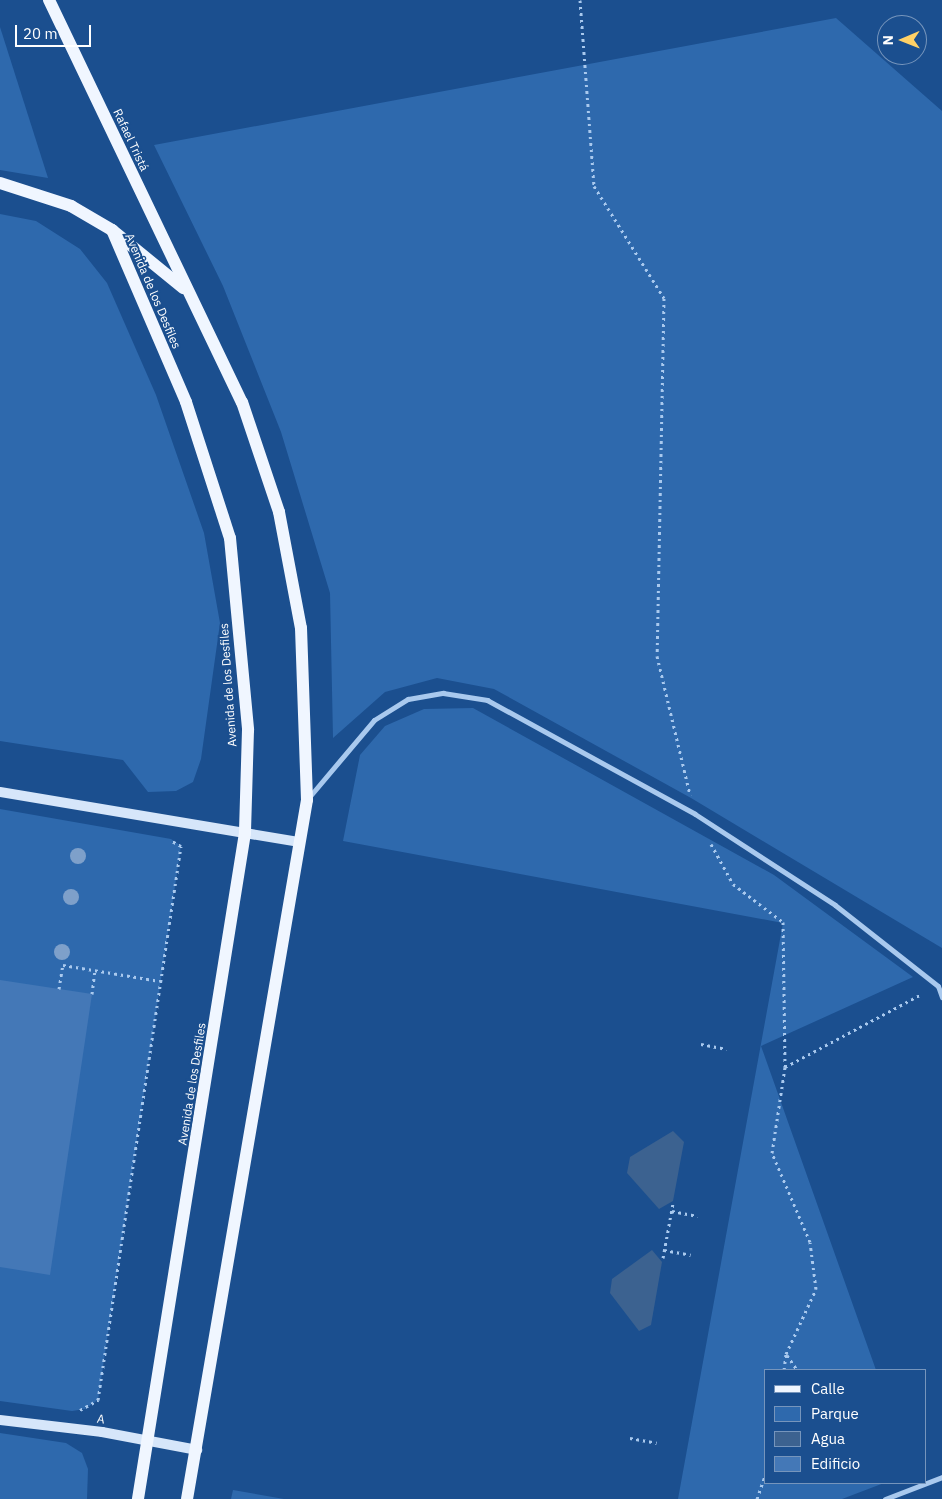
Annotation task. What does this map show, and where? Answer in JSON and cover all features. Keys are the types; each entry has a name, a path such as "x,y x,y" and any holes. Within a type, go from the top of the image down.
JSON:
{"main road":[{"name":"Rafael Tristá","path":"49,0 187,291"},
{"path":"0,183 71,206 112,230"},
{"name":"Avenida de los Desfiles","path":"112,230 187,291 242,402 279,512 301,628 307,800 198,1450 187,1499"},
{"name":"Avenida de los Desfiles","path":"112,230 186,402 230,538 248,730 245,833 150,1440 138,1499"}],"street":[{"path":"307,800 374,720 408,699 443,693 487,700 695,814 835,905 940,985 942,997"},
{"path":"0,792 300,842"},
{"name":"A","path":"0,1420 150,1440 198,1450"},
{"path":"927,1483 942,1477"},
{"path":"885,1499 924,1484"}],"path":[{"path":"580,0 594,186 664,298 657,656 695,814 733,884 783,922 786,1067 772,1153 810,1242 816,1289 786,1354 784,1369"},
{"path":"72,1411 85,1409 98,1400 181,846 162,838"},
{"path":"59,989 63,965 160,981"},
{"path":"92,994 95,970"},
{"path":"786,1067 940,985"},
{"path":"701,1044 727,1049"},
{"path":"663,1258 673,1203"},
{"path":"672,1211 698,1216"},
{"path":"664,1250 690,1255"},
{"path":"786,1354 796,1369"},
{"path":"630,1438 657,1443"},
{"path":"757,1499 764,1479"}],"green space":[{"path":"836,18 877,54 877,65 890,65 942,111 942,948 691,798 494,689 437,678 385,692 333,738 330,593 281,432 223,286 154,145"},
{"path":"0,27 48,178 0,170"},
{"path":"0,214 36,221 80,249 107,283 156,395 204,533 220,623 201,759 193,782 176,791 148,792 123,760 0,741"},
{"path":"473,708 774,875 913,977 761,1046 876,1369 764,1369 764,1484 881,1484 842,1499 678,1499 783,923 343,841 360,755 385,726 424,709"},
{"path":"0,809 171,839 181,846 98,1400 85,1409 72,1411 0,1401"},
{"path":"0,1433 66,1443 82,1453 88,1469 87,1499 0,1499"},
{"path":"233,1490 284,1499 231,1499"}],"water":[{"path":"673,1131 684,1142 673,1201 659,1209 627,1173 630,1157"},
{"path":"652,1250 662,1262 651,1325 639,1331 610,1293 612,1279"}],"building":[{"path":"0,980 92,994 50,1275 0,1267"}]}
